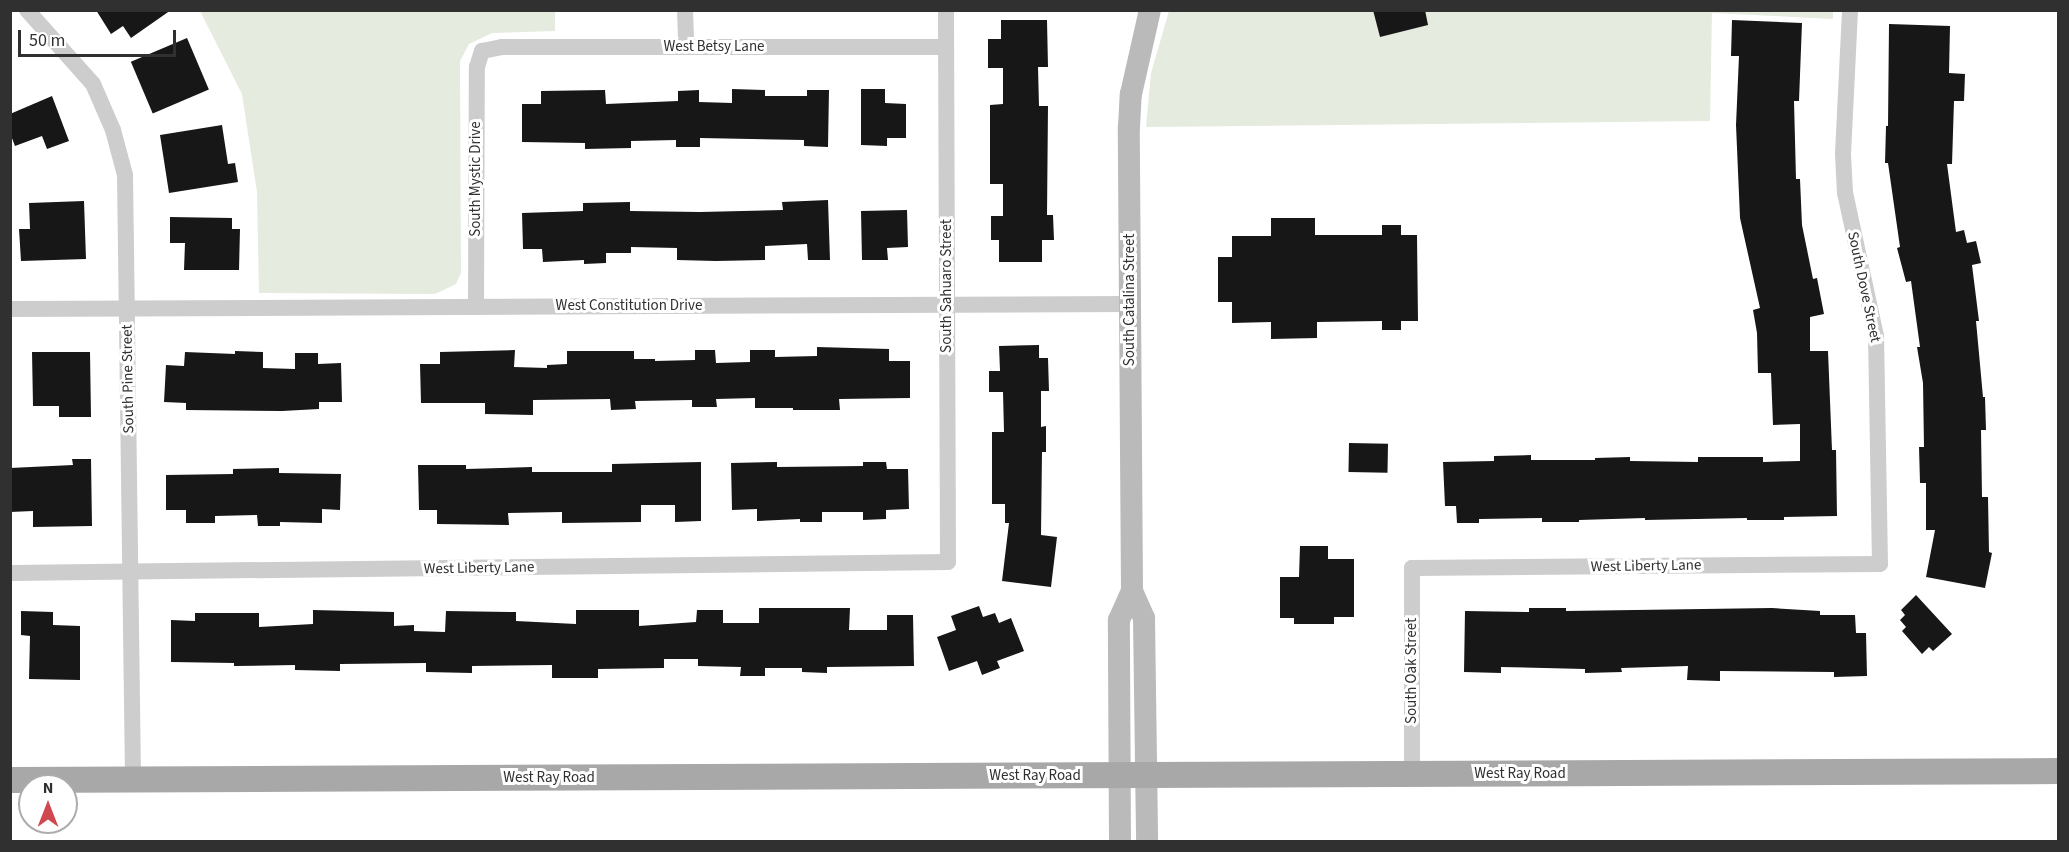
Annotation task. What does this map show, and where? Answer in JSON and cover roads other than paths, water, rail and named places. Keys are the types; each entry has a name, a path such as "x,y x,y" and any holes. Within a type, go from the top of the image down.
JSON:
{"main road":[{"name":"West Ray Road","path":"10,780 2058,771"}],"street":[{"name":"South Pine Street","path":"27,10 93,84 113,130 125,175 133,779"},
{"path":"686,10 686,47"},
{"name":"South Sahuaro Street","path":"946,10 948,562"},
{"name":"South Catalina Street","path":"1147,842 1144,618 1132,591 1130,304 1131,94 1150,10"},
{"name":"South Dove Street","path":"1850,10 1843,154 1845,193 1875,336 1880,564"},
{"name":"West Betsy Lane","path":"482,51 502,47 946,47"},
{"name":"South Mystic Drive","path":"476,307 477,67 482,51"},
{"name":"West Constitution Drive","path":"10,309 1130,304"},
{"name":"West Liberty Lane","path":"10,573 948,562"},
{"name":"West Liberty Lane","path":"1412,568 1880,564"},
{"name":"South Oak Street","path":"1412,568 1412,774"},
{"name":"South Catalina Street","path":"1120,842 1119,620 1132,591"}]}
